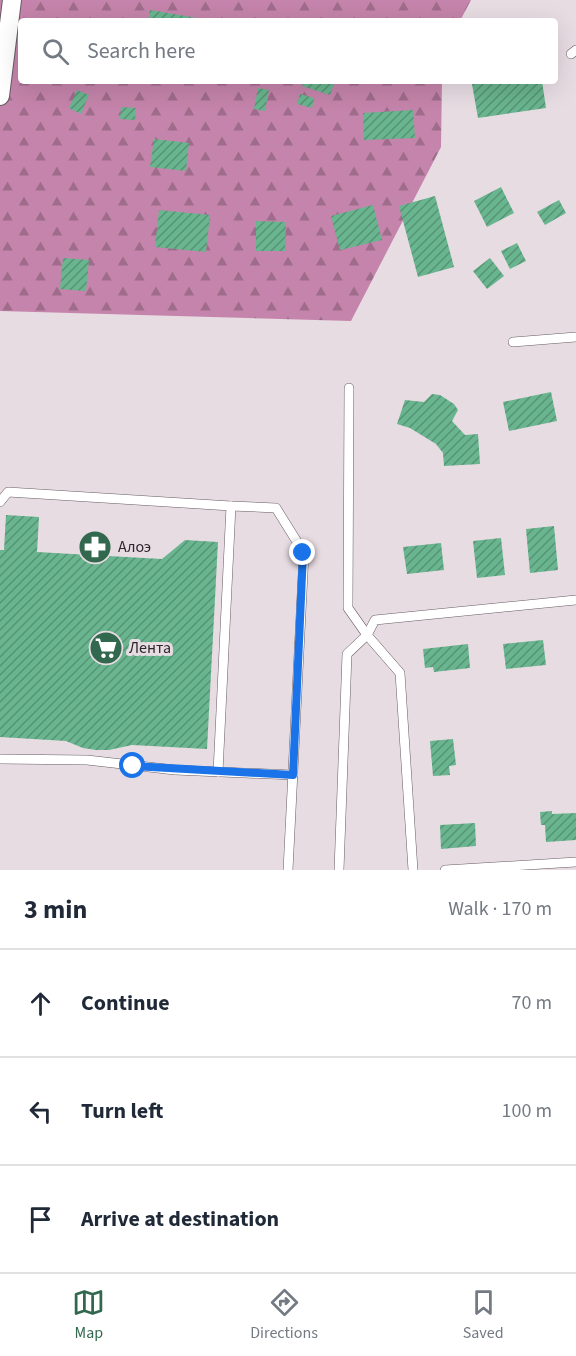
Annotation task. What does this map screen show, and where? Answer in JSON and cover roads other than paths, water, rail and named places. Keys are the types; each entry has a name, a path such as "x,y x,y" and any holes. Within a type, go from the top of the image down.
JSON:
{"street":[{"path":"0,96 12,0"}],"lane":[{"path":"513,342 576,337"},
{"path":"349,388 348,608 400,673 413,870"},
{"path":"0,502 8,492 276,508 303,553 288,870"},
{"path":"218,772 231,506"},
{"path":"339,870 347,654 367,634 375,620 576,600"},
{"path":"0,759 87,760 133,766 293,775"},
{"path":"445,870 576,862"}],"place":[{"name":"Алоэ","path":"95,547"},
{"name":"Лента","path":"106,648"}]}
